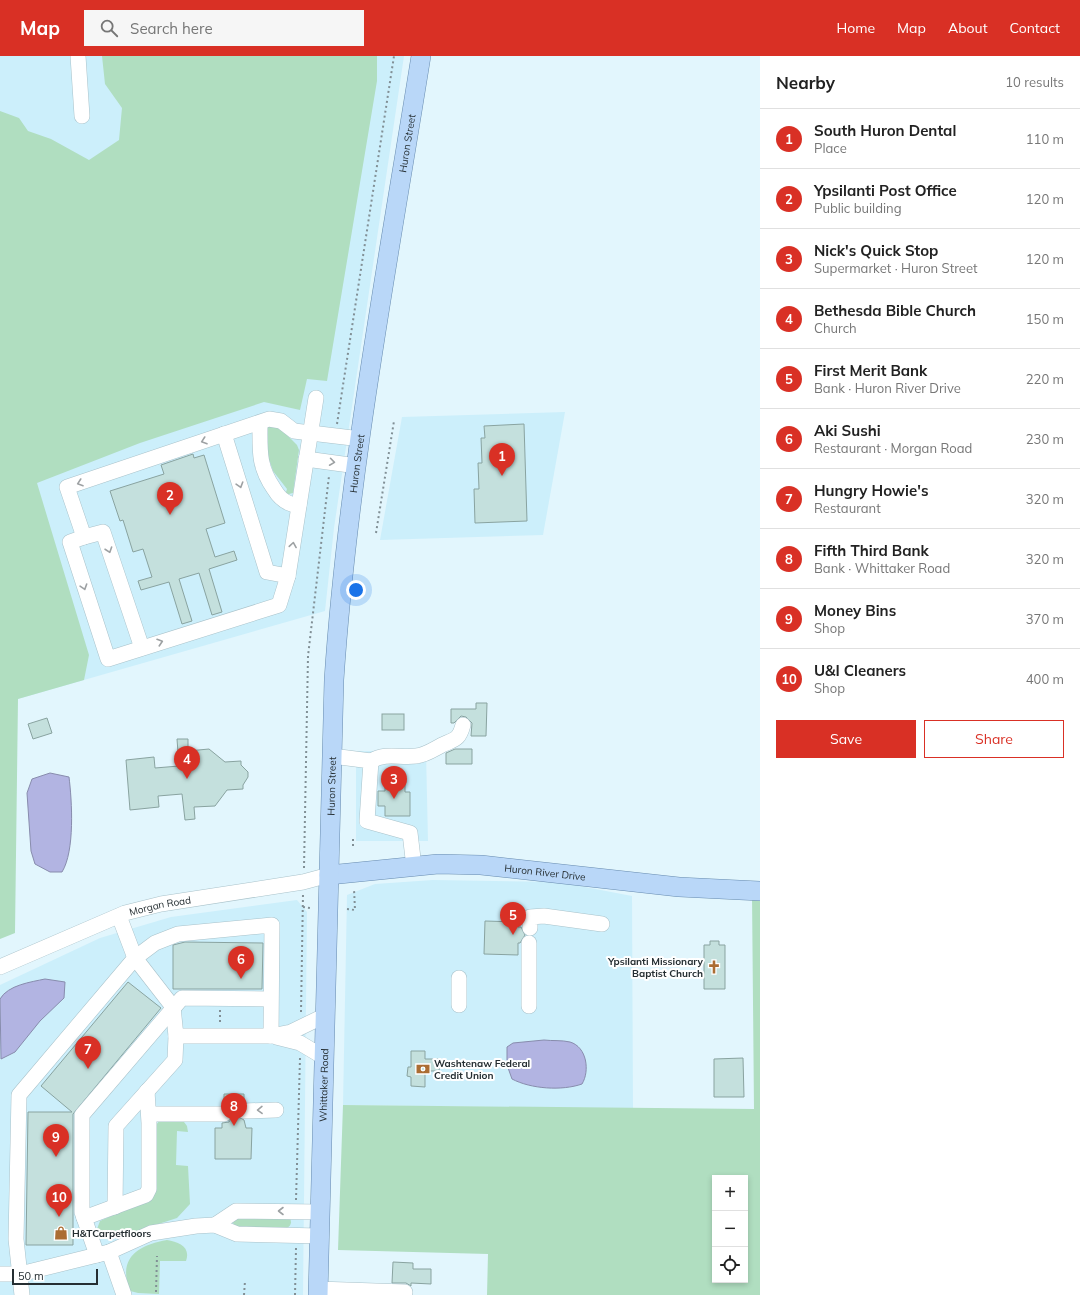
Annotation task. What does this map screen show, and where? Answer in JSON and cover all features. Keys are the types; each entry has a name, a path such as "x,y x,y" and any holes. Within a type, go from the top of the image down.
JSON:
{"main road":[{"name":"Huron Street","path":"329,875 334,680 341,597 357,466 421,56"},
{"name":"Huron River Drive","path":"329,875 438,864 481,866 672,886 760,891"},
{"name":"Whittaker Road","path":"318,1292 329,875"}],"street":[{"path":"78,56 82,116"},
{"path":"142,648 103,532 70,542 108,659 279,605 288,576 316,398"},
{"path":"84,537 67,487 269,419 282,421 294,431 361,439"},
{"path":"260,423 261,462 265,476 281,500 293,505 299,505"},
{"path":"224,434 267,572 288,576"},
{"path":"306,459 357,466"},
{"path":"332,756 371,761 386,754 407,756 428,753 455,741 463,725"},
{"path":"371,761 367,821 410,833 414,867"},
{"name":"Morgan Road","path":"0,967 119,916 160,904 303,882 329,875"},
{"path":"115,1207 116,1126 175,1060 176,1036 173,1008 135,958 119,916"},
{"path":"530,928 530,917 544,916 602,924"},
{"path":"22,1295 16,1239 19,1095 135,958 155,943 178,934 272,925 270,999 272,1036"},
{"path":"529,943 529,1006"},
{"path":"459,978 459,1005"},
{"path":"124,1295 82,1212 82,1115 182,998 270,999"},
{"path":"176,1036 272,1036 291,1032 326,1015"},
{"path":"272,1036 300,1043 325,1058"},
{"path":"84,1218 146,1195 148,1189 149,1114 147,1091"},
{"path":"244,1111 276,1110"},
{"path":"149,1114 224,1114"},
{"path":"0,1274 20,1274 103,1254 150,1233 215,1225 236,1211 320,1212"},
{"path":"215,1225 237,1234 320,1236"},
{"path":"318,1292 405,1292"}],"path":[{"path":"336,427 394,56"},
{"path":"376,533 394,421"},
{"path":"304,869 308,656 330,472"},
{"path":"353,839 353,848"},
{"path":"347,909 355,910 354,889"},
{"path":"301,1015 303,906 310,908"},
{"path":"220,998 220,1036"},
{"path":"296,1199 300,1056"},
{"path":"295,1295 296,1245"},
{"path":"156,1292 157,1256"},
{"path":"244,1295 245,1281"}],"shaded area":[{"path":"0,56 404,56 334,528 325,611 0,704"},
{"path":"565,412 543,535 380,540 402,417"},
{"path":"356,751 426,751 428,841 356,841"},
{"path":"433,880 559,882 632,896 633,1109 343,1105 347,895 375,884"},
{"path":"297,900 307,912 303,1295 0,1295 0,985 100,938 171,917"}],"green space":[{"path":"102,56 377,56 377,81 327,381 307,379 300,410 264,402 140,443 37,483 89,655 84,680 18,699 15,933 0,939 0,111 19,118 28,131 51,139 89,160 119,140 122,108 105,84"},
{"path":"276,424 297,445 299,450 293,493 285,495 287,489 273,471 270,462 264,463 266,426"},
{"path":"752,895 760,895 760,1295 487,1295 488,1254 338,1250 343,1105 754,1109"},
{"path":"160,1120 184,1122 187,1126 188,1132 177,1131 176,1165 188,1166 190,1204 177,1218 115,1238 102,1238 97,1229 100,1221 147,1200 156,1125"},
{"path":"235,1218 290,1218 291,1223 287,1228 234,1227 233,1222"},
{"path":"167,1240 176,1242 183,1246 187,1252 186,1261 160,1261 159,1294 130,1291 126,1270 128,1262 133,1255 147,1245"}],"water":[{"path":"50,773 69,777 72,826 69,852 62,872 50,872 35,864 31,851 27,793 32,779"},
{"path":"45,979 65,982 64,998 40,1021 15,1052 1,1059 0,999 8,990 14,987"},
{"path":"544,1040 570,1042 580,1049 586,1066 586,1073 582,1084 565,1088 547,1088 528,1085 512,1079 507,1065 507,1047 513,1043"}],"building":[{"path":"524,424 527,521 475,523 474,489 479,489 478,463 482,463 481,438 485,438 484,426"},
{"path":"193,454 194,458 204,455 225,523 206,529 215,557 234,551 237,560 209,569 222,612 212,615 199,573 179,579 192,621 182,624 169,582 141,590 138,581 152,577 143,549 133,552 123,520 120,521 110,491 164,474 161,465"},
{"path":"476,703 487,703 486,736 471,736 472,723 466,717 461,716 454,723 451,723 451,709 476,709"},
{"path":"382,714 404,714 404,730 382,730"},
{"path":"47,718 52,733 33,739 28,724"},
{"path":"177,739 188,739 188,751 209,749 225,762 241,761 241,765 248,772 248,777 243,785 243,789 227,790 215,806 194,807 195,819 185,820 182,794 158,796 159,807 130,810 126,760 154,757 155,768 179,766"},
{"path":"455,749 472,749 472,764 446,764 446,753"},
{"path":"385,781 398,781 398,784 405,784 405,792 410,792 410,816 385,816 385,806 378,806 378,791 385,791"},
{"path":"485,921 518,922 518,927 521,927 525,935 520,943 518,943 518,955 484,954"},
{"name":"Ypsilanti Missionary Baptist Church","path":"710,941 719,941 719,945 725,945 725,989 704,989 704,945 710,945"},
{"path":"185,942 263,943 262,989 173,989 173,945"},
{"path":"128,982 161,1008 73,1114 73,1245 26,1245 28,1112 72,1112 41,1086"},
{"name":"Washtenaw Federal Credit Union","path":"411,1051 425,1051 425,1059 440,1059 439,1071 425,1071 425,1087 411,1086 411,1077 407,1076 408,1067 411,1067"},
{"path":"743,1058 744,1097 714,1097 714,1059"},
{"path":"224,1094 244,1094 244,1102 236,1106 235,1112 237,1116 244,1120 246,1128 252,1128 251,1159 215,1159 215,1128 222,1128 222,1123 229,1122 233,1114 232,1109 224,1105"},
{"path":"393,1262 413,1263 413,1269 431,1269 431,1284 411,1283 411,1286 406,1283 392,1283"}],"tunnel":[{"path":"224,1114 244,1111"}],"place":[{"name":"South Huron Dental","path":"502,476"},
{"name":"Ypsilanti Post Office","path":"170,515"},
{"name":"Bethesda Bible Church","path":"187,779"},
{"name":"Nick's Quick Stop","path":"394,799"},
{"name":"First Merit Bank","path":"513,935"},
{"name":"Ypsilanti Missionary Baptist Church","path":"714,967"},
{"name":"Aki Sushi","path":"241,979"},
{"name":"Hungry Howie's","path":"88,1069"},
{"name":"Washtenaw Federal Credit Union","path":"423,1069"},
{"name":"Fifth Third Bank","path":"234,1126"},
{"name":"Money Bins","path":"56,1157"},
{"name":"U&I Cleaners","path":"59,1217"},
{"name":"H&TCarpetfloors","path":"61,1233"}]}
